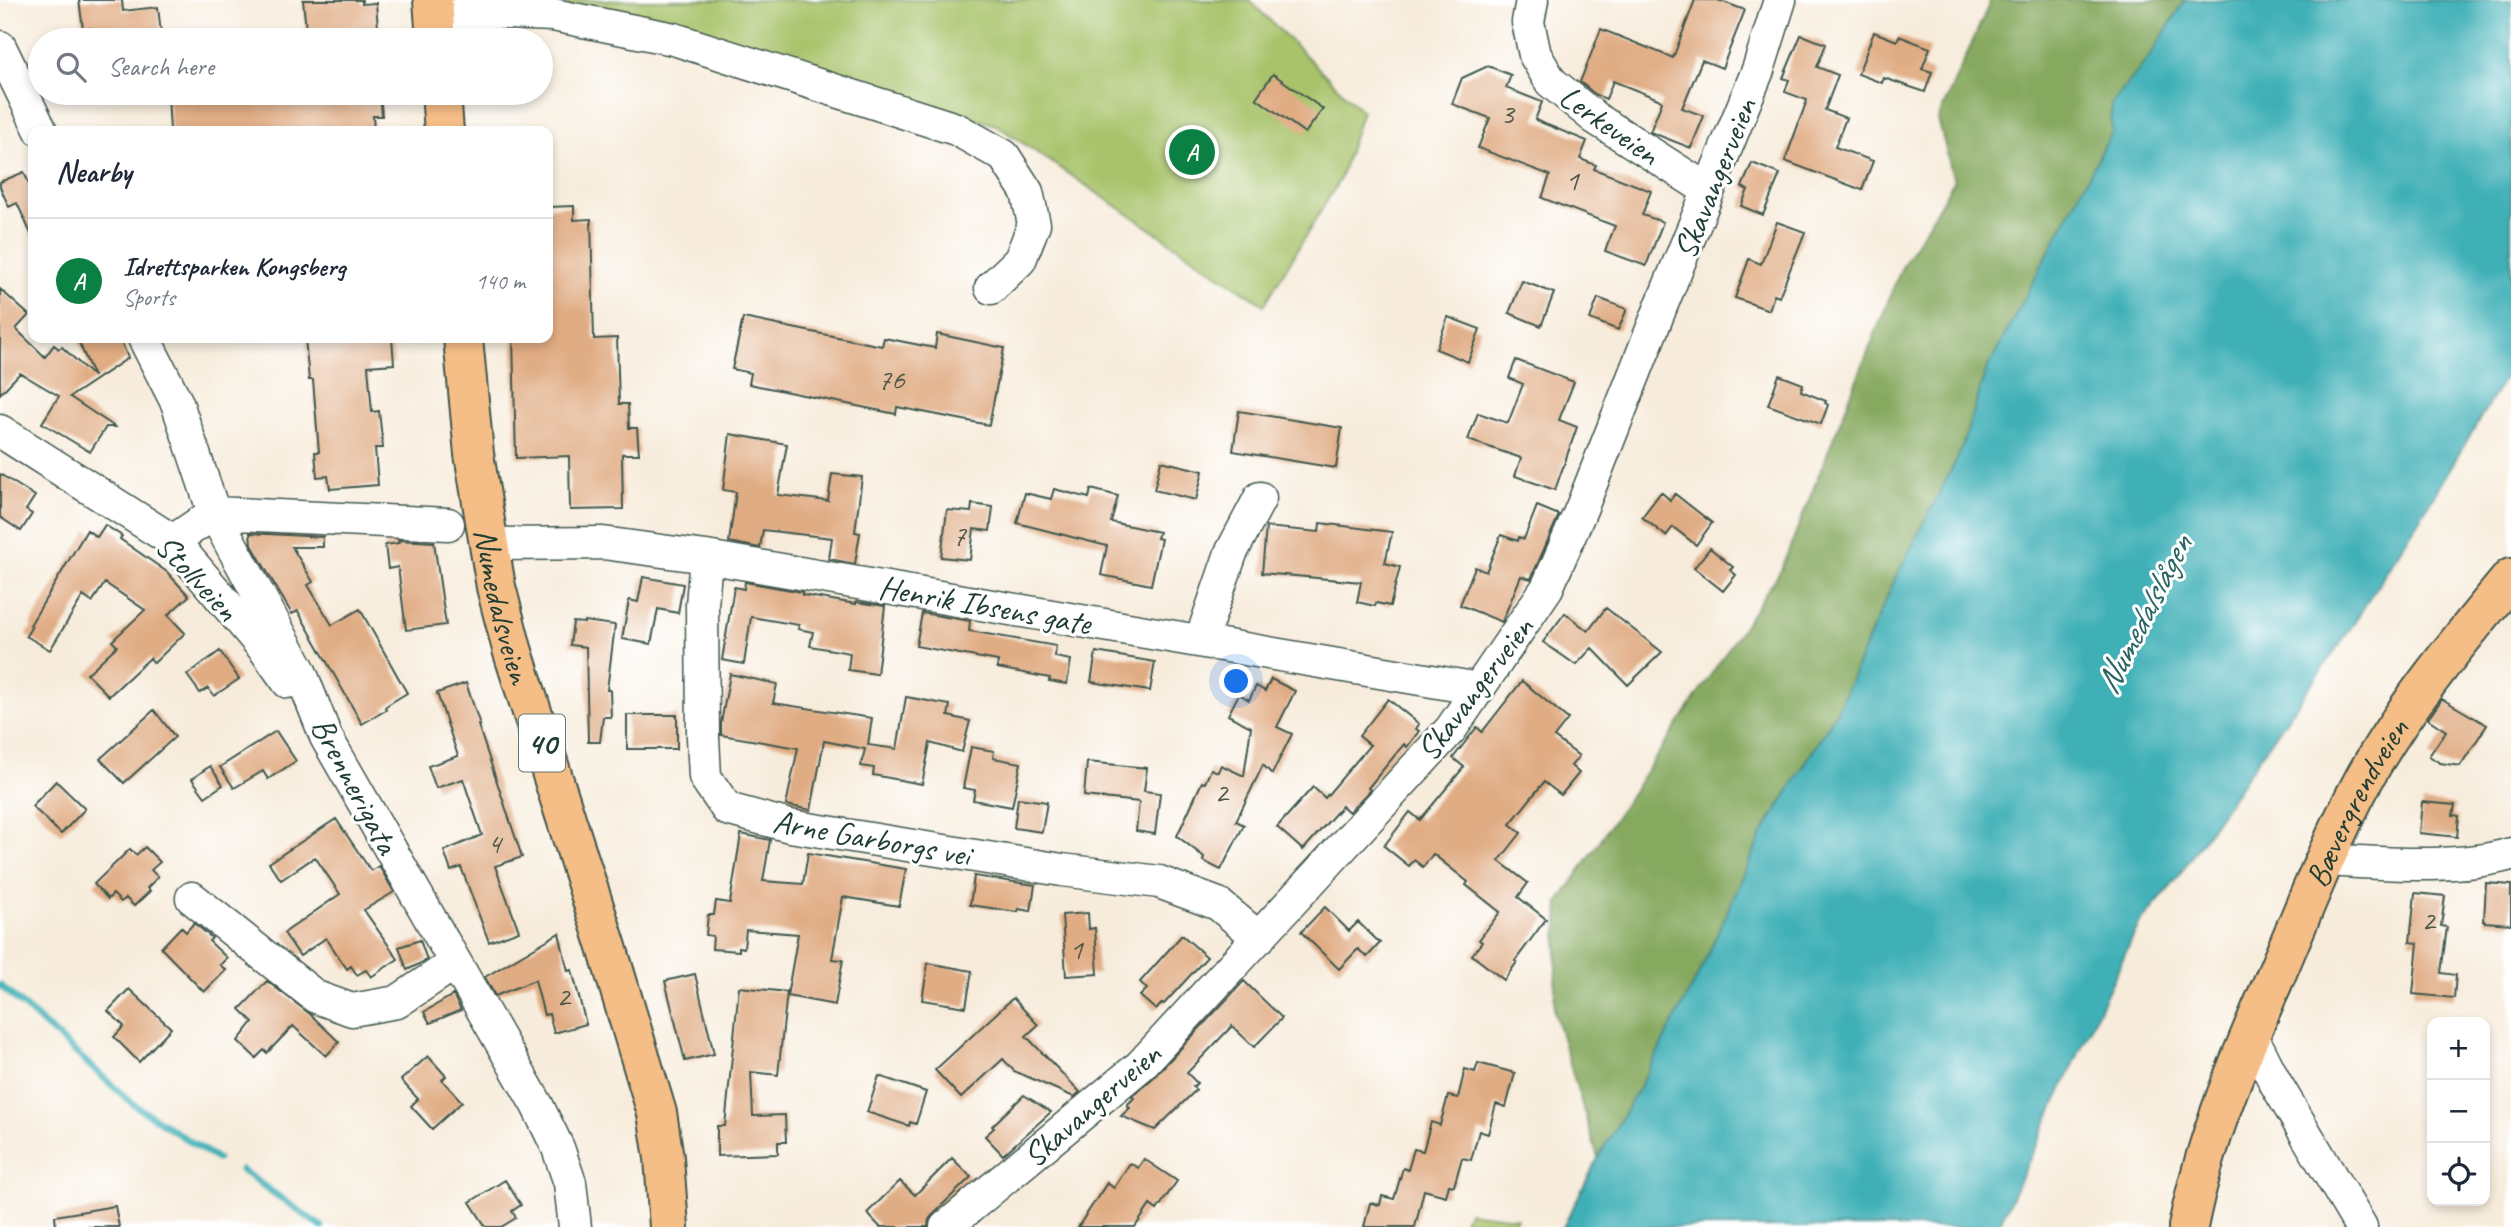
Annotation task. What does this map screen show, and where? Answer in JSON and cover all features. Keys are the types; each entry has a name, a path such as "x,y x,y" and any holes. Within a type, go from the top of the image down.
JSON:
{"main road":[{"path":"442,105 444,126"},
{"name":"Numedalsveien","path":"463,343 474,454 488,544 512,649 657,1114 664,1158 669,1227"},
{"name":"Bævergrendveien","path":"2188,1227 2207,1146 2251,1049 2325,860 2365,777 2427,683 2511,578"},
{"name":"Numedalsveien","path":"642,1068 640,1118 645,1168 646,1227"}],"street":[{"name":"Lerkeveien","path":"1532,0 1528,22 1535,55 1551,82 1595,118 1708,190"},
{"name":"Skavangerveien","path":"946,1227 1140,1066 1451,729 1479,689 1547,587 1582,507 1758,71 1780,0"},
{"path":"434,19 481,12 553,15 674,39 956,129 1004,156 1027,192 1034,224 1020,260 991,288"},
{"path":"0,47 28,104"},
{"path":"28,105 39,126"},
{"name":"Brennerigata","path":"147,343 177,403 214,513 300,671 326,737 537,1105 558,1148 570,1183 575,1227"},
{"name":"Stollveien","path":"0,431 173,541 265,651 326,737"},
{"path":"1201,640 1231,553 1260,498"},
{"path":"173,541 214,513 448,524"},
{"name":"Henrik Ibsens gate","path":"488,544 603,542 706,557 1479,689"},
{"name":"Arne Garborgs vei","path":"706,557 702,605 705,778 727,809 790,826 1062,870 1159,882 1218,904 1259,938"},
{"path":"2325,860 2457,863 2511,854"},
{"path":"192,898 316,997 352,1010 397,1002 455,963"},
{"path":"2251,1049 2275,1082 2361,1227"}],"green space":[{"path":"548,0 1249,0 1362,111 1340,179 1264,305 996,125"},
{"path":"1991,0 2185,0 2150,56 2111,105 2112,132 1987,369 1960,453 1895,579 1837,711 1761,836 1702,968 1638,1090 1598,1158 1554,1011 1559,902 1781,570 1901,269 1954,181 1938,119"},
{"path":"1468,1212 1517,1218 1512,1227 1462,1227"}],"water":[{"name":"Numedalslågen","path":"2185,0 2511,0 2511,367 2343,640 2174,883 2139,924 1998,1227 1563,1227 1702,968 1761,836 1837,711 1895,579 1960,453 1987,369 2112,132 2111,105 2150,56"}],"building":[{"path":"79,0 122,0 123,11 158,7 160,28 83,28"},
{"path":"303,0 362,0 362,4 376,3 378,28 306,28"},
{"path":"1695,0 1718,0 1745,10 1722,68 1702,60 1682,108 1704,116 1691,148 1650,132 1662,102 1658,99 1613,81 1606,99 1596,95 1580,82 1601,29 1673,58"},
{"path":"1874,32 1897,41 1899,36 1930,48 1922,69 1932,72 1925,92 1884,78 1882,83 1858,74"},
{"path":"1801,35 1826,44 1817,67 1838,75 1825,110 1846,118 1835,147 1873,161 1862,190 1785,161 1807,100 1785,92 1789,80 1783,78"},
{"path":"1488,66 1511,75 1506,88 1542,102 1535,120 1587,141 1580,159 1596,165 1594,169 1651,191 1642,215 1663,222 1646,266 1605,251 1615,226 1542,198 1550,175 1478,148 1490,118 1452,104 1462,78"},
{"path":"1273,74 1323,109 1305,133 1256,98"},
{"path":"169,105 381,105 382,116 373,116 374,126 170,126"},
{"path":"1752,163 1780,174 1763,215 1741,206 1748,190 1742,187"},
{"path":"24,172 28,181 28,227 17,203 9,207 0,182"},
{"path":"574,206 574,220 591,219 594,339 617,338 619,404 628,404 629,428 637,428 639,454 622,454 623,509 570,510 569,456 516,458 513,343 553,343 553,207"},
{"path":"1777,222 1805,232 1779,297 1774,295 1769,310 1735,298 1749,259 1761,264"},
{"path":"1522,281 1554,293 1541,326 1509,313"},
{"path":"0,289 28,314 16,329 45,357 54,345 59,349 62,347 94,377 79,343 122,343 128,358 70,397 115,427 106,427 90,452 42,423 59,396 20,373 0,394"},
{"path":"1598,298 1627,309 1618,330 1590,319"},
{"path":"1448,317 1480,329 1468,362 1436,349"},
{"path":"743,318 882,346 884,338 935,348 937,334 1004,348 989,425 897,407 896,414 749,384 751,373 732,369"},
{"path":"305,343 392,343 394,364 368,366 372,412 379,411 383,448 375,448 378,485 330,489 328,476 317,477 315,452 319,452 313,380 309,380"},
{"path":"1516,360 1574,382 1559,420 1577,427 1555,490 1515,476 1521,458 1468,440 1478,413 1508,423 1523,384 1509,378"},
{"path":"1779,375 1803,384 1801,391 1826,401 1828,405 1821,424 1768,405"},
{"path":"1239,411 1342,428 1336,468 1233,451"},
{"path":"730,434 787,444 778,495 828,501 832,474 862,477 855,532 860,533 855,564 829,559 832,538 763,530 760,548 729,542 736,492 723,490"},
{"path":"1161,461 1203,471 1196,500 1154,490"},
{"path":"0,474 35,496 26,510 32,514 21,531 0,517"},
{"path":"1054,489 1089,498 1091,489 1118,496 1111,522 1159,532 1157,538 1161,539 1151,585 1101,575 1107,546 1017,523 1025,493 1051,499"},
{"path":"1661,492 1670,500 1675,494 1712,523 1696,545 1673,527 1666,536 1642,517"},
{"path":"972,504 993,507 990,531 974,529 970,560 941,557 947,510 971,512"},
{"path":"1537,506 1559,515 1531,579 1521,576 1502,622 1460,605 1475,567 1486,572 1501,535 1518,541 1519,537 1524,539"},
{"path":"1320,523 1392,532 1385,563 1400,567 1390,606 1357,602 1361,582 1262,573 1266,527 1319,532"},
{"path":"105,525 167,572 189,596 168,615 185,633 154,663 150,658 109,696 87,674 117,646 112,641 145,610 105,583 92,602 83,596 50,650 26,636 87,530 97,537"},
{"path":"250,533 323,537 323,547 292,547 313,582 308,585 332,625 360,609 407,693 362,724 298,611 292,614 270,577 251,543"},
{"path":"398,540 434,542 446,625 406,630 398,567 388,569 385,545 399,543"},
{"path":"1710,548 1733,567 1730,570 1736,575 1723,591 1694,568"},
{"path":"643,577 683,584 678,613 658,609 651,644 622,639 629,600 638,602"},
{"path":"745,582 802,592 802,595 885,606 877,674 848,670 850,653 810,646 813,632 798,629 799,625 751,617 744,664 722,660 734,587 744,589"},
{"path":"1606,608 1662,652 1628,685 1592,648 1576,665 1543,642 1565,613 1588,631"},
{"path":"922,613 970,621 969,631 1056,646 1055,657 1071,660 1067,684 997,668 998,661 916,646"},
{"path":"573,622 615,625 607,690 610,690 611,717 603,717 600,742 588,742 586,647 570,645"},
{"path":"220,651 239,679 214,696 208,688 200,693 187,675"},
{"path":"1096,652 1155,662 1150,691 1091,682"},
{"path":"730,674 777,684 773,703 872,718 868,745 897,749 906,697 950,705 948,716 970,721 962,752 930,743 922,784 873,775 874,768 861,766 865,749 824,741 811,810 786,805 798,748 721,735"},
{"path":"1271,679 1295,691 1277,727 1292,734 1272,774 1263,765 1236,821 1244,825 1221,870 1203,861 1204,857 1177,836 1202,782 1205,783 1211,769 1218,772 1221,765 1244,776 1251,727 1228,715 1239,694 1249,700 1256,686 1265,691"},
{"path":"1522,681 1568,719 1554,737 1579,756 1571,766 1579,773 1561,795 1544,782 1510,824 1521,833 1499,861 1528,883 1518,897 1546,919 1504,980 1472,955 1482,942 1479,940 1500,912 1433,854 1423,867 1414,860 1409,866 1384,846 1410,812 1420,820 1464,767 1453,758 1477,727 1482,732"},
{"path":"466,683 522,857 495,866 519,931 489,942 461,867 451,871 444,851 482,835 463,779 436,788 428,766 458,756 437,693"},
{"path":"1388,699 1419,724 1416,729 1419,731 1407,747 1404,744 1368,788 1370,790 1349,812 1342,806 1303,850 1277,827 1313,787 1325,798 1370,745 1359,736"},
{"path":"2442,699 2487,725 2460,766 2440,763 2429,756 2446,731 2428,719"},
{"path":"154,710 175,737 124,783 100,759"},
{"path":"627,715 677,715 677,749 627,749"},
{"path":"276,731 296,761 268,779 263,771 234,788 220,767"},
{"path":"971,747 994,751 993,758 1021,763 1012,807 973,800 975,790 963,788"},
{"path":"1087,762 1147,768 1144,791 1160,793 1155,834 1136,831 1139,802 1084,796"},
{"path":"210,766 223,785 205,797 192,779"},
{"path":"56,781 85,809 61,834 32,806"},
{"path":"1018,798 1047,802 1042,832 1014,828"},
{"path":"2422,802 2455,805 2453,815 2459,816 2457,837 2419,833"},
{"path":"336,819 371,871 379,866 394,892 364,910 398,959 371,977 366,970 357,975 351,966 347,969 326,938 300,956 284,933 340,894 315,857 281,880 269,863"},
{"path":"741,834 770,840 763,881 803,884 808,853 906,869 899,906 843,897 832,959 843,960 835,1005 787,996 798,934 746,930 744,948 739,947 739,951 712,949 713,936 706,935 708,915 714,915 716,901 730,903"},
{"path":"145,847 160,862 151,870 158,877 147,888 150,891 134,906 126,898 121,902 113,894 108,899 94,884 130,849 136,855"},
{"path":"974,876 1035,885 1031,911 1018,909 1018,912 970,905"},
{"path":"2486,883 2511,885 2511,924 2484,922"},
{"path":"2415,893 2445,896 2441,926 2447,927 2441,973 2456,975 2454,998 2413,994 2418,943 2410,942"},
{"path":"1325,907 1349,931 1358,922 1380,943 1367,957 1358,949 1339,969 1301,932"},
{"path":"1088,913 1089,929 1095,928 1098,974 1066,976 1062,915"},
{"path":"194,923 212,938 209,941 227,958 220,965 226,970 204,992 161,948 181,927 186,932"},
{"path":"559,933 568,971 572,970 586,1024 554,1033 549,1014 544,1015 535,980 495,996 485,977"},
{"path":"1182,935 1207,957 1156,1010 1140,996 1147,989 1140,982"},
{"path":"420,940 427,960 407,970 399,947"},
{"path":"928,963 972,971 966,1007 922,1000"},
{"path":"695,974 714,1054 685,1061 665,981"},
{"path":"267,981 310,1014 339,1042 326,1056 293,1026 267,1053 264,1050 256,1058 238,1041 253,1022 240,1009"},
{"path":"1244,981 1282,1018 1254,1047 1232,1026 1187,1073 1197,1083 1193,1087 1196,1090 1155,1130 1121,1116 1130,1108 1127,1105 1134,1098 1132,1096 1153,1078"},
{"path":"739,987 787,992 778,1075 751,1072 753,1116 785,1115 786,1142 778,1142 778,1154 717,1156 717,1126 725,1126"},
{"path":"129,989 171,1028 139,1062 114,1037 124,1026 108,1011"},
{"path":"453,995 461,1010 430,1023 424,1012"},
{"path":"1013,998 1038,1025 1026,1036 1080,1092 1074,1097 1014,1071 1003,1059 961,1098 935,1070"},
{"path":"428,1056 446,1076 442,1080 462,1102 432,1129 411,1106 418,1099 401,1080"},
{"path":"1478,1063 1515,1073 1506,1107 1496,1104 1488,1134 1479,1131 1471,1160 1462,1158 1454,1186 1449,1185 1446,1196 1424,1190 1415,1227 1364,1227 1370,1203 1380,1205 1382,1196 1394,1199 1403,1168 1408,1170 1414,1149 1423,1151 1431,1122 1440,1125 1448,1096 1458,1098 1465,1069 1475,1072"},
{"path":"879,1076 926,1092 916,1124 910,1122 909,1126 867,1112"},
{"path":"1024,1095 1051,1112 1003,1155 985,1136"},
{"path":"952,1158 971,1177 934,1213 928,1227 880,1227 867,1213 900,1181 915,1195"},
{"path":"1144,1159 1177,1181 1157,1210 1150,1205 1135,1227 1078,1227 1107,1183 1114,1188 1130,1163 1138,1168"},
{"path":"505,1180 521,1205 512,1211 516,1218 501,1227 486,1227 470,1202"},
{"path":"115,1206 119,1227 56,1227 55,1216"}],"waterway":[{"path":"0,985 133,1104 217,1159"},
{"path":"241,1170 322,1227"}],"place":[{"name":"Idrettsparken Kongsberg","path":"1192,152"}]}
